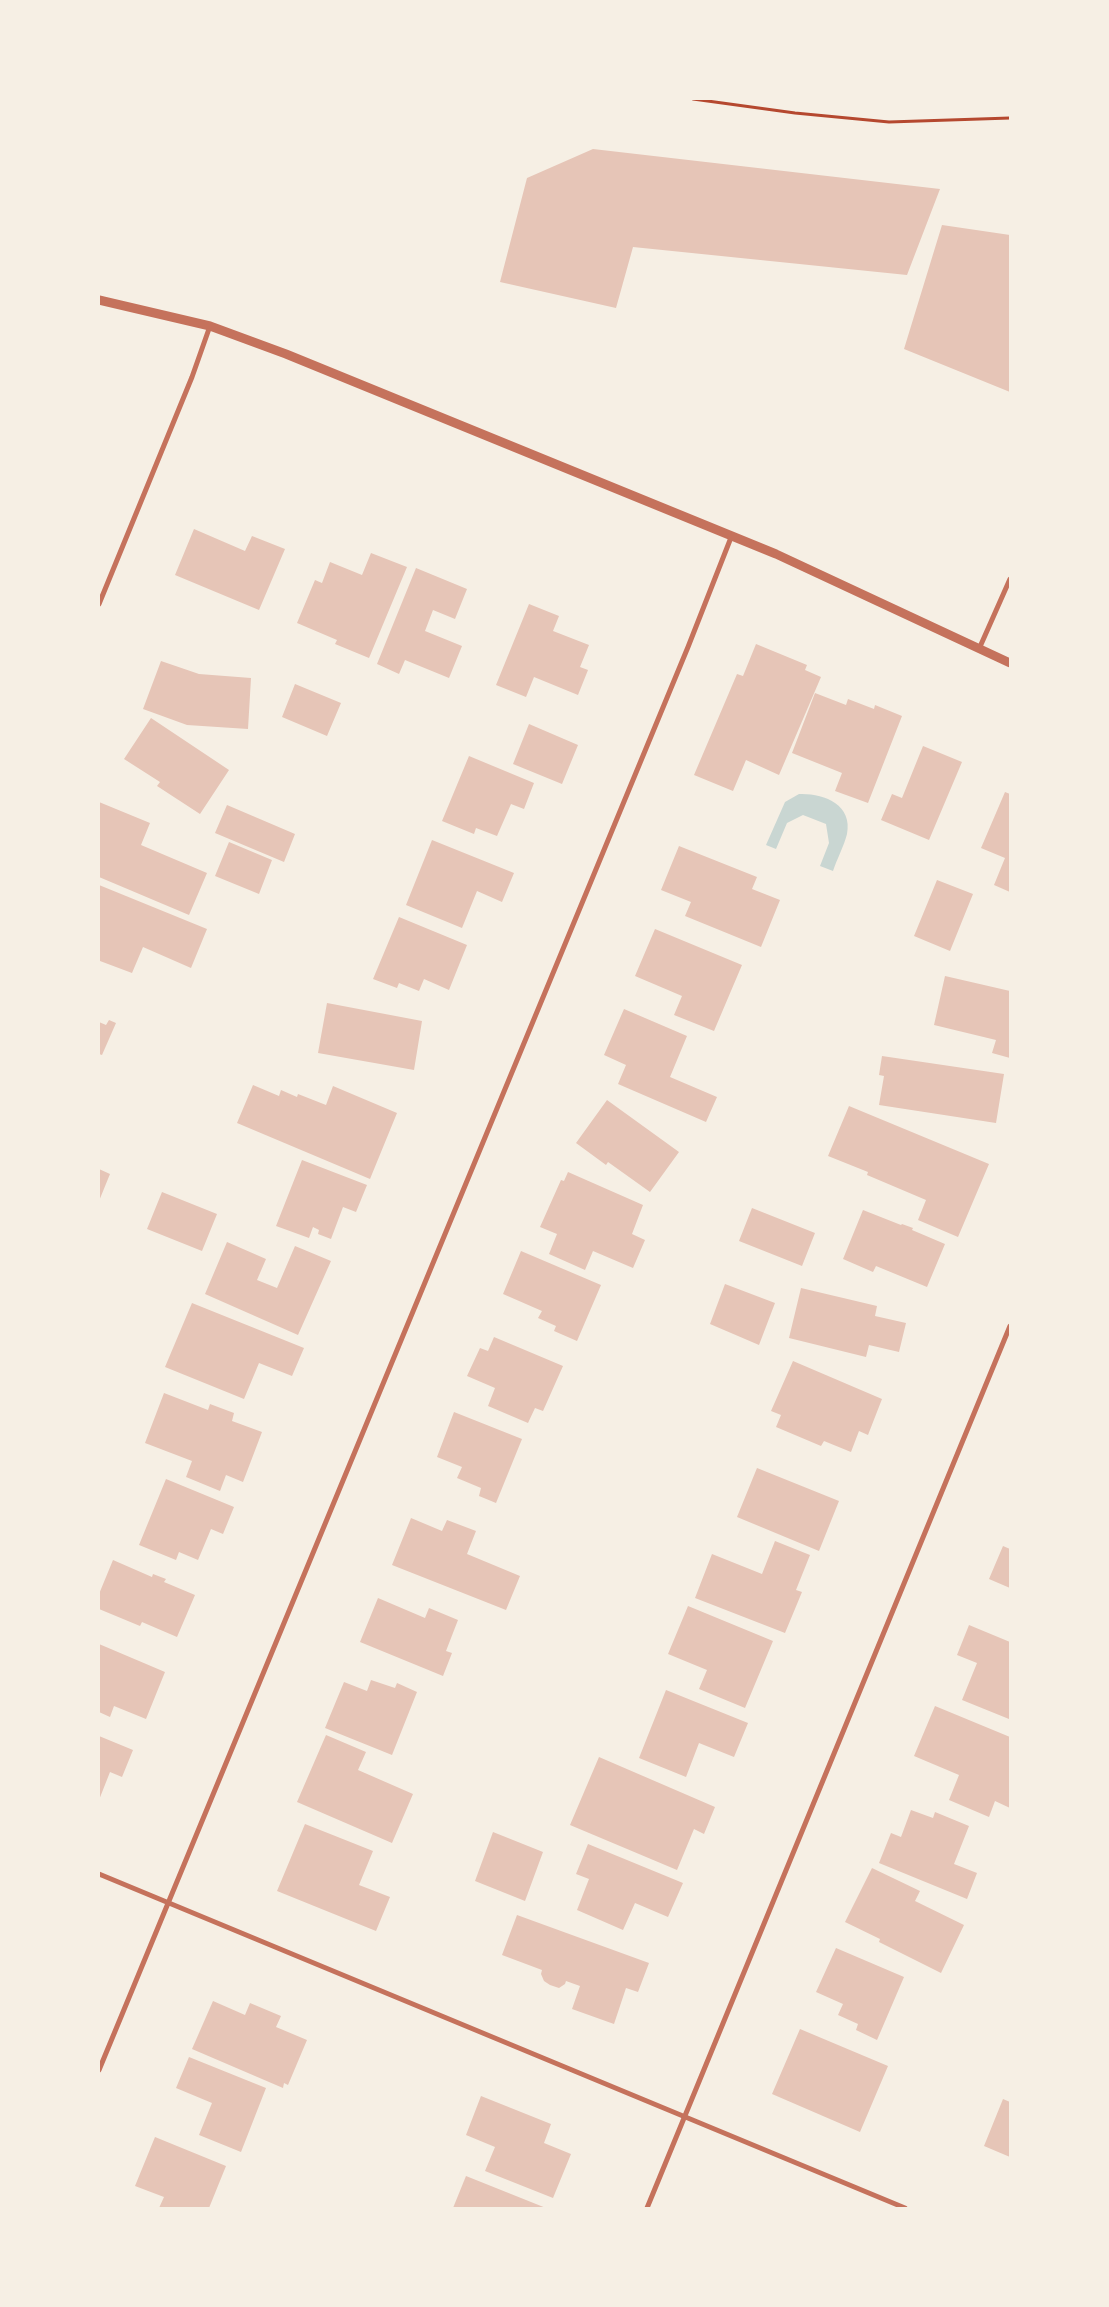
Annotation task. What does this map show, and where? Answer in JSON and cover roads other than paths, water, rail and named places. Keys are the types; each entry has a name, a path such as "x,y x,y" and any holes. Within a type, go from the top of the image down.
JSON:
{"street":[{"path":"99,300 210,326 286,354 732,535 1010,663"},
{"path":"99,604 188,386 210,326"},
{"path":"99,2070 688,646 732,535"},
{"path":"979,650 1010,578"},
{"path":"648,2208 1010,1326"},
{"path":"99,1874 905,2208"}]}
